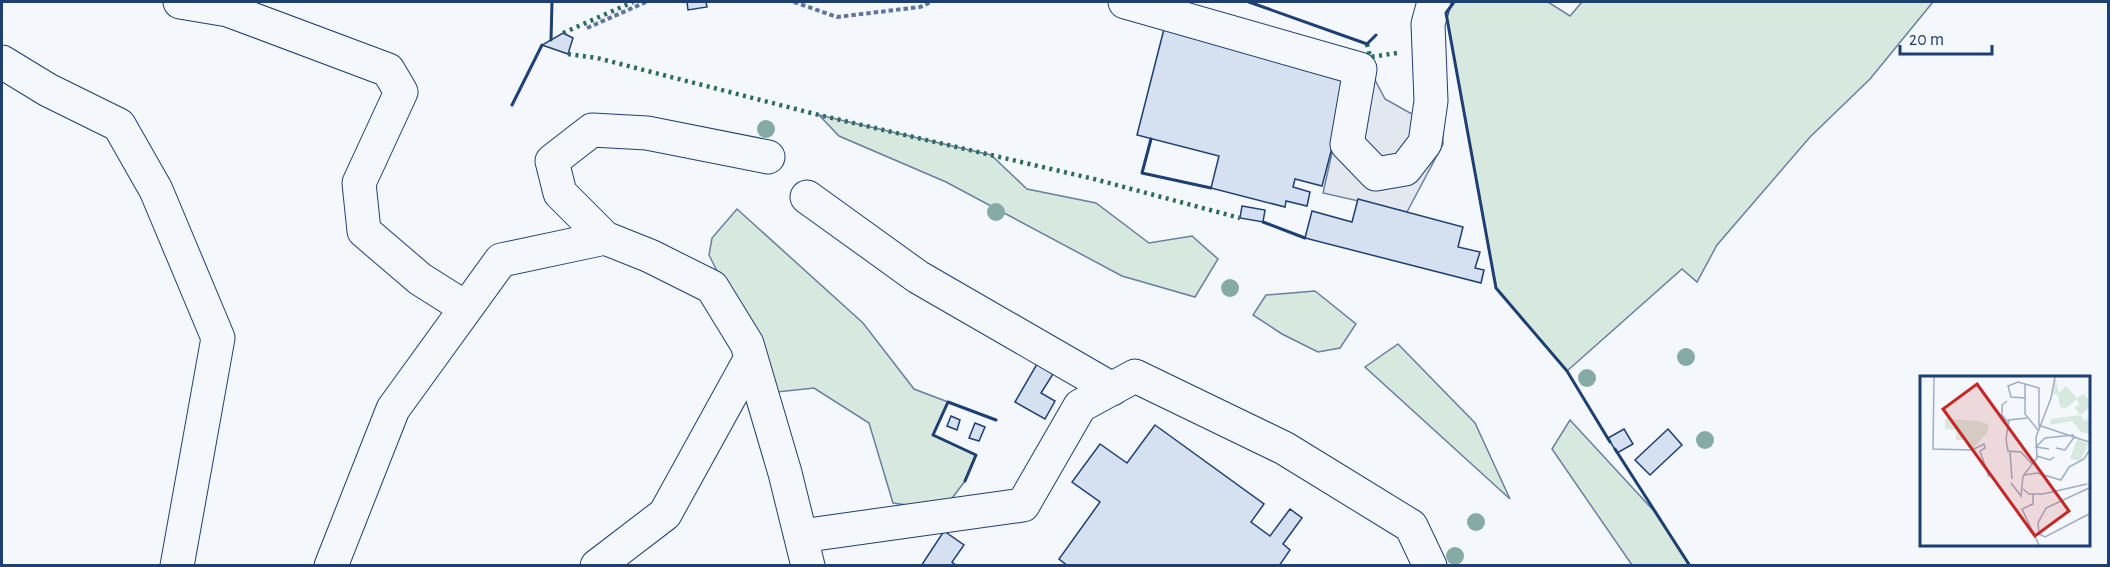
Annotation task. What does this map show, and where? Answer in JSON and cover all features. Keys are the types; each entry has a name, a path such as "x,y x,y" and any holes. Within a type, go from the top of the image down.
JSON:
{"lane":[{"path":"180,2 228,10 387,70 401,92 358,183 364,231 420,279 466,308"},
{"path":"1125,2 1360,69 1347,144 1376,174 1405,169 1425,143 1431,101 1428,24 1434,2"},
{"path":"2,62 48,90 119,125 156,189 218,338 177,566"},
{"path":"768,157 647,133 592,130 552,161 560,194 605,238 650,256 712,287 747,344 804,551 1023,505 1080,406 1134,376 1284,448 1411,526 1430,566"},
{"path":"807,197 918,278 1112,388"},
{"path":"331,566 393,409 501,260 605,238"},
{"path":"597,566 665,514 751,358"}],"path":[{"path":"587,27 646,2"},
{"path":"794,2 837,17 920,7 931,2"}],"shaded area":[{"path":"1454,2 1548,2 1570,16 1582,2 1933,2 1870,79 1810,137 1717,245 1697,282 1682,269 1567,371 1496,288 1446,13"},
{"path":"1351,67 1373,76 1385,99 1410,113 1442,119 1443,144 1407,212 1323,193"},
{"path":"819,115 991,155 1027,189 1096,203 1149,243 1192,236 1218,259 1195,297 1122,276 946,182 839,136"},
{"path":"737,209 863,323 914,389 948,402 933,435 976,455 965,481 943,510 893,503 869,423 814,388 777,392 709,255 712,238"},
{"path":"1315,291 1356,324 1340,348 1318,352 1282,334 1253,315 1266,295"},
{"path":"1398,344 1475,423 1510,499 1365,367"},
{"path":"1570,420 1654,511 1690,565 1632,565 1552,449"}],"building":[{"path":"687,2 706,2 707,7 688,10"},
{"path":"1164,29 1351,75 1322,186 1295,179 1293,187 1310,192 1307,206 1286,201 1285,207 1211,188 1219,156 1137,135"},
{"path":"563,33 573,38 568,54 542,45"},
{"path":"1358,199 1463,227 1458,247 1480,252 1475,268 1484,270 1481,283 1305,238 1312,211 1352,222"},
{"path":"1242,206 1265,210 1263,222 1240,218"},
{"path":"1037,364 1053,374 1041,393 1055,401 1045,419 1015,402"},
{"path":"951,416 960,420 957,430 947,426"},
{"path":"975,423 985,427 979,441 969,438"},
{"path":"1155,425 1264,504 1251,522 1270,536 1290,509 1302,518 1283,544 1290,550 1279,566 1068,566 1059,559 1100,502 1072,482 1100,444 1127,463"},
{"path":"1624,429 1633,444 1617,453 1608,438"},
{"path":"1668,429 1682,445 1650,475 1635,460"},
{"path":"944,531 964,545 952,562 957,566 921,566"}],"hedge":[{"path":"563,33 633,2"},
{"path":"1367,44 1370,57 1397,53"},
{"path":"568,54 597,58 819,115 1094,179 1240,218"}],"wall":[{"path":"551,40 552,2"},
{"path":"1249,2 1367,44 1376,35"},
{"path":"1454,2 1446,13 1496,288 1567,371 1610,442"},
{"path":"512,105 542,45"},
{"path":"1151,139 1142,173 1211,188"},
{"path":"1263,222 1305,238"},
{"path":"965,481 976,455 933,435 948,402 996,420"},
{"path":"1615,449 1690,566"}]}
